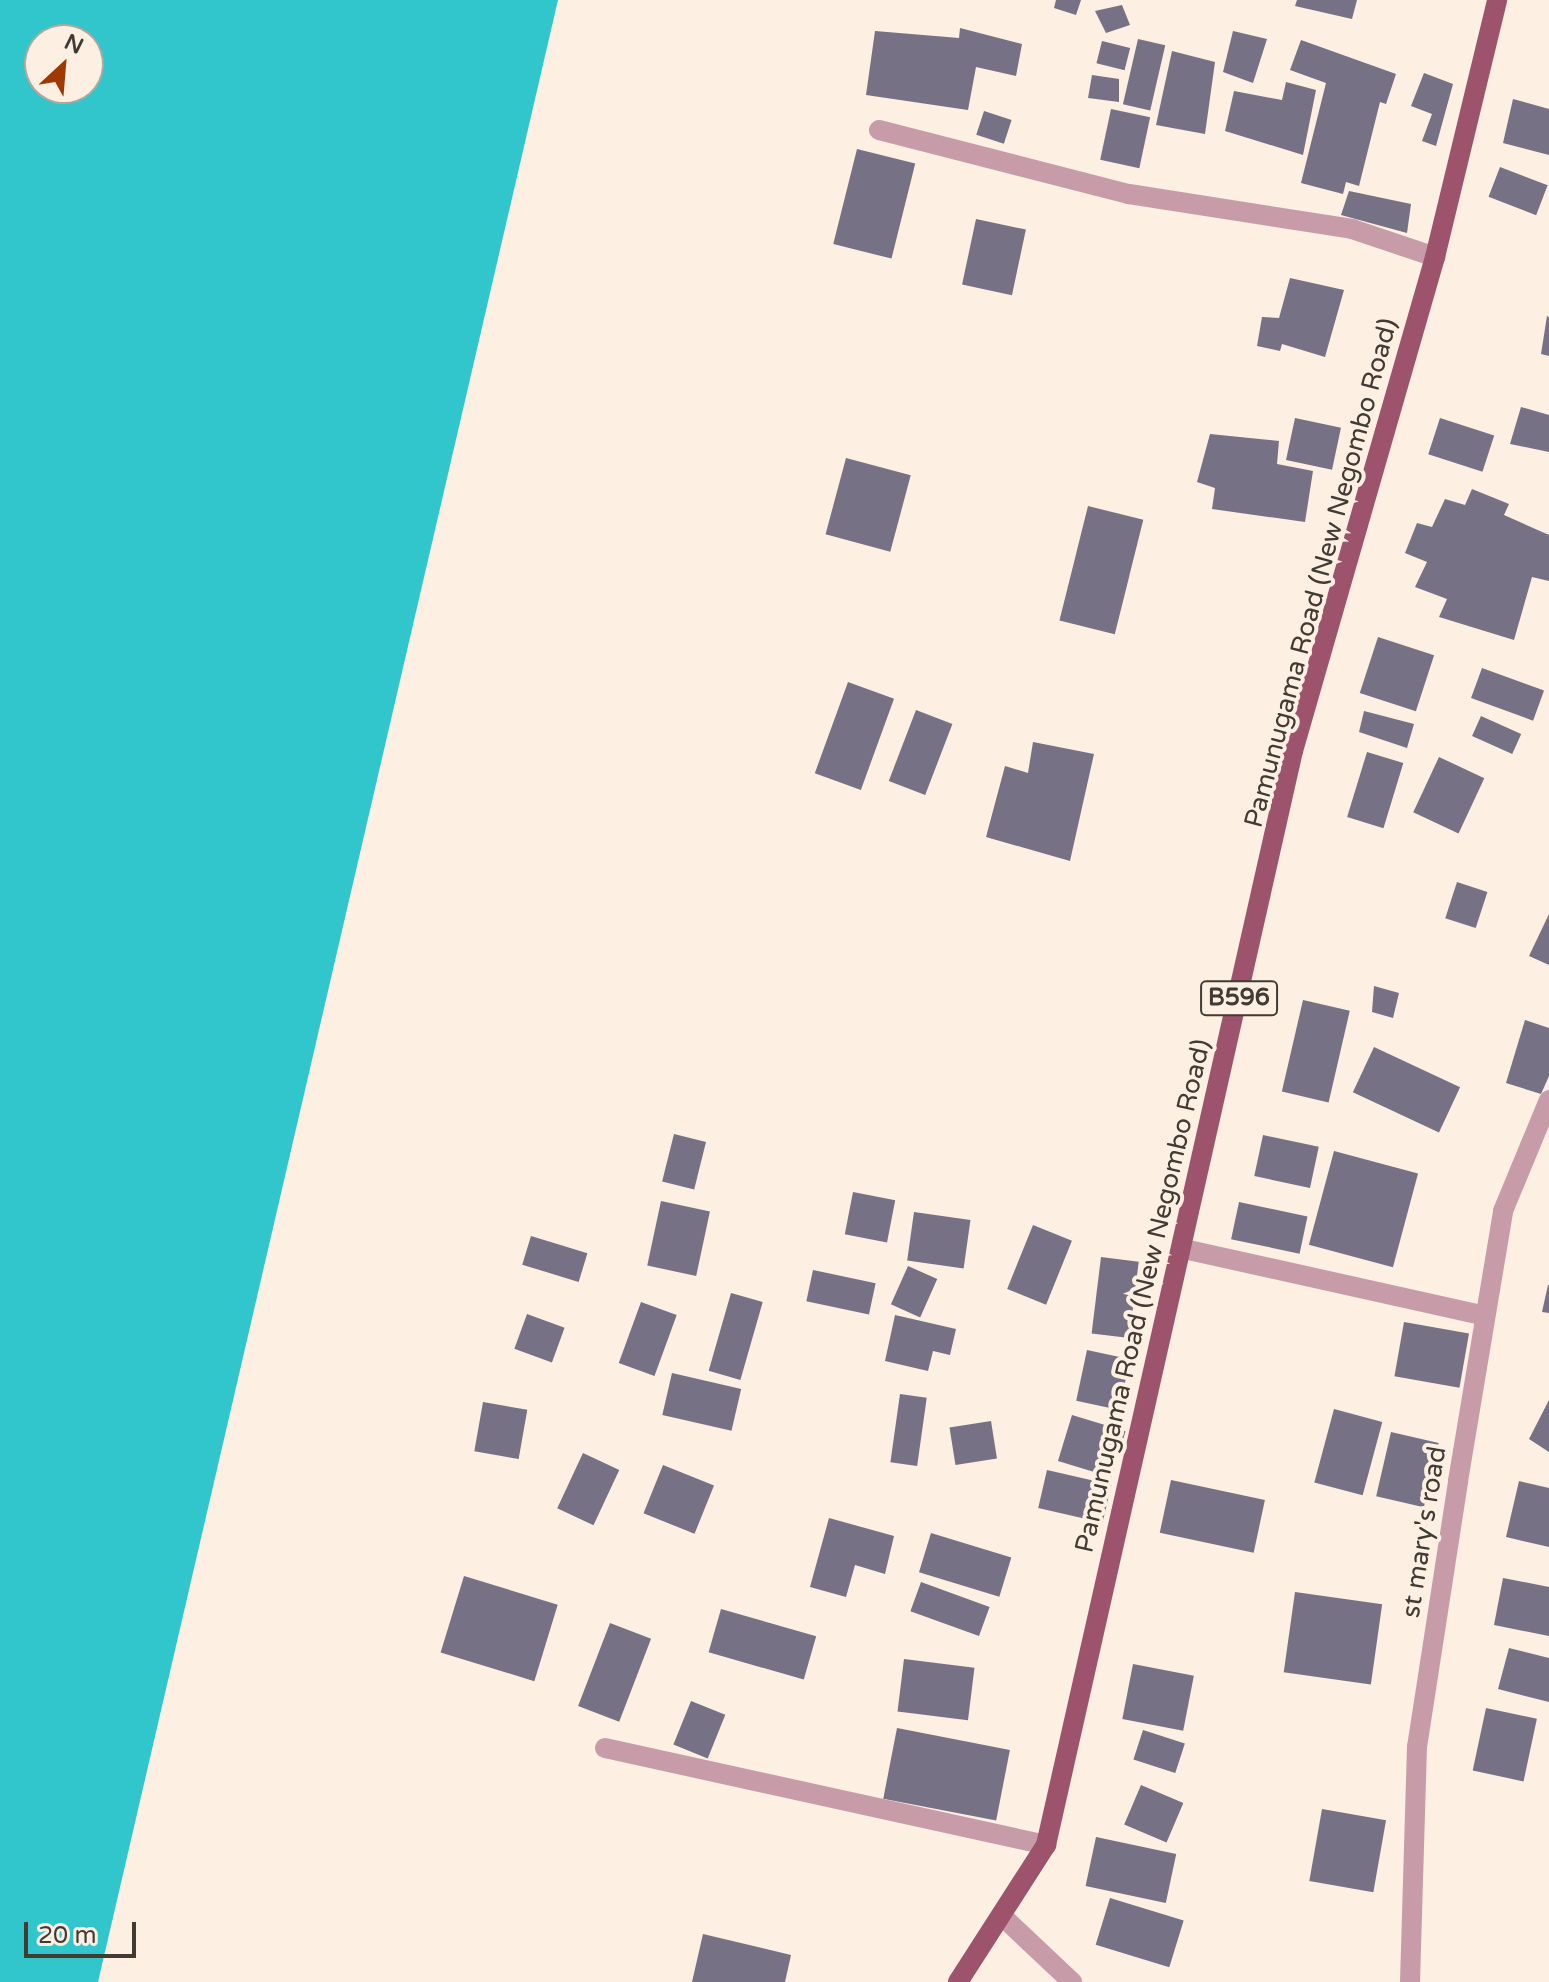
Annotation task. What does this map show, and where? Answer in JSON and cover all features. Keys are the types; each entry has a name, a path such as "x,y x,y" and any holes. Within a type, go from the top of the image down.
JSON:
{"main road":[{"name":"Pamunugama Road (New Negombo Road)","path":"958,1982 1046,1845 1111,1543 1184,1249 1293,751 1435,257 1497,0"}],"street":[{"path":"879,130 1129,194 1352,229 1435,257"},
{"name":"st mary's road","path":"1410,1982 1417,1747 1503,1211 1549,1100"},
{"path":"1184,1249 1485,1316"},
{"path":"605,1748 1046,1845"},
{"path":"1001,1915 1072,1982"}],"water":[{"path":"0,0 558,0 98,1982 0,1982"}],"building":[{"path":"1056,0 1081,0 1076,15 1054,8"},
{"path":"1297,0 1357,0 1352,19 1295,6"},
{"path":"1122,5 1130,25 1106,33 1095,11"},
{"path":"960,28 1022,44 1016,76 976,67 968,110 866,95 875,31 959,38"},
{"path":"1233,31 1267,39 1253,83 1223,72"},
{"path":"1138,39 1165,45 1150,111 1123,104"},
{"path":"1301,40 1396,74 1386,104 1380,102 1359,186 1346,182 1343,194 1301,183 1326,83 1290,70"},
{"path":"1102,41 1130,48 1125,70 1096,63"},
{"path":"1172,51 1215,62 1205,134 1156,125"},
{"path":"1424,73 1453,84 1436,146 1422,141 1432,114 1411,106"},
{"path":"1092,75 1119,79 1119,102 1088,98"},
{"path":"1286,82 1316,90 1303,155 1225,131 1234,91 1282,100"},
{"path":"1513,99 1549,109 1549,155 1503,143"},
{"path":"1111,109 1150,117 1139,168 1100,160"},
{"path":"984,111 1012,120 1004,144 976,135"},
{"path":"857,149 915,164 892,259 833,244"},
{"path":"1500,167 1548,185 1536,215 1489,197"},
{"path":"1349,191 1411,204 1407,233 1341,215"},
{"path":"976,219 1026,230 1012,295 962,285"},
{"path":"1290,278 1344,290 1325,357 1282,344 1280,351 1257,346 1262,317 1279,318"},
{"path":"1549,317 1549,356 1541,354"},
{"path":"1521,407 1549,415 1549,452 1510,444"},
{"path":"1295,418 1341,428 1332,470 1286,460"},
{"path":"1440,418 1494,436 1482,472 1428,454"},
{"path":"1210,434 1279,441 1277,464 1313,471 1305,522 1212,509 1215,488 1197,482"},
{"path":"846,458 911,475 890,552 826,534"},
{"path":"1472,489 1509,504 1504,515 1549,535 1549,581 1532,577 1514,640 1439,617 1447,599 1415,587 1427,562 1405,553 1417,523 1432,527 1445,499 1465,505"},
{"path":"1088,506 1143,520 1115,634 1059,620"},
{"path":"1378,637 1434,655 1416,711 1360,693"},
{"path":"1482,668 1544,691 1533,721 1471,698"},
{"path":"848,682 894,699 861,790 815,773"},
{"path":"916,710 952,724 925,795 889,781"},
{"path":"1364,711 1414,724 1407,748 1359,732"},
{"path":"1481,716 1521,734 1512,754 1472,736"},
{"path":"1033,742 1094,754 1070,861 986,837 1005,766 1028,773"},
{"path":"1367,752 1403,763 1383,828 1347,817"},
{"path":"1439,757 1484,778 1459,833 1413,812"},
{"path":"1457,882 1487,892 1476,928 1445,918"},
{"path":"1549,914 1549,965 1529,956"},
{"path":"1374,986 1399,993 1393,1018 1372,1012"},
{"path":"1303,1000 1350,1011 1329,1102 1282,1092"},
{"path":"1525,1020 1549,1028 1549,1076 1541,1094 1506,1083"},
{"path":"1374,1047 1460,1087 1439,1132 1353,1092"},
{"path":"674,1134 706,1142 694,1190 662,1182"},
{"path":"1263,1135 1319,1147 1310,1188 1254,1176"},
{"path":"1334,1151 1418,1174 1393,1267 1309,1245"},
{"path":"853,1192 895,1200 887,1242 845,1234"},
{"path":"661,1201 710,1211 696,1276 647,1266"},
{"path":"1239,1202 1307,1217 1300,1254 1231,1239"},
{"path":"914,1212 970,1220 964,1268 907,1261"},
{"path":"1033,1225 1072,1241 1046,1305 1007,1289"},
{"path":"531,1236 587,1253 579,1282 522,1265"},
{"path":"1101,1257 1139,1262 1129,1338 1092,1333"},
{"path":"908,1266 937,1279 920,1317 891,1304"},
{"path":"813,1270 876,1283 869,1315 806,1301"},
{"path":"1549,1285 1549,1313 1542,1312"},
{"path":"731,1293 763,1302 740,1380 709,1371"},
{"path":"641,1302 677,1315 654,1376 619,1363"},
{"path":"527,1314 565,1328 552,1362 514,1349"},
{"path":"895,1315 956,1329 950,1355 933,1351 928,1371 885,1361"},
{"path":"1404,1322 1469,1333 1459,1388 1394,1376"},
{"path":"1087,1350 1130,1359 1119,1410 1076,1401"},
{"path":"672,1373 741,1389 732,1431 662,1415"},
{"path":"900,1394 927,1398 917,1466 890,1462"},
{"path":"1549,1400 1549,1452 1529,1439"},
{"path":"483,1402 527,1410 519,1459 474,1451"},
{"path":"1334,1409 1382,1422 1363,1495 1314,1482"},
{"path":"1072,1415 1126,1431 1112,1477 1058,1461"},
{"path":"991,1421 997,1459 955,1465 950,1428"},
{"path":"1391,1432 1439,1443 1424,1507 1376,1496"},
{"path":"583,1453 619,1470 593,1525 557,1508"},
{"path":"663,1465 714,1486 695,1534 644,1513"},
{"path":"1047,1470 1111,1485 1103,1523 1038,1508"},
{"path":"1171,1480 1265,1500 1254,1553 1160,1533"},
{"path":"1519,1481 1549,1488 1549,1547 1506,1537"},
{"path":"829,1518 894,1536 885,1574 855,1565 846,1597 810,1587"},
{"path":"931,1533 1011,1558 999,1597 919,1572"},
{"path":"464,1576 558,1605 534,1681 441,1653"},
{"path":"1503,1578 1549,1587 1549,1636 1494,1625"},
{"path":"921,1582 990,1607 979,1636 910,1611"},
{"path":"1295,1592 1382,1604 1371,1684 1284,1672"},
{"path":"721,1609 816,1636 804,1680 709,1652"},
{"path":"610,1623 651,1639 619,1722 578,1706"},
{"path":"1509,1648 1549,1658 1549,1702 1498,1689"},
{"path":"904,1659 974,1668 968,1720 898,1712"},
{"path":"1133,1664 1194,1676 1183,1731 1122,1719"},
{"path":"691,1701 725,1715 708,1758 673,1745"},
{"path":"1486,1708 1537,1719 1524,1781 1473,1771"},
{"path":"897,1728 1010,1750 996,1821 883,1799"},
{"path":"1143,1730 1185,1744 1175,1773 1133,1759"},
{"path":"1141,1785 1183,1803 1167,1843 1124,1825"},
{"path":"1322,1809 1386,1820 1373,1892 1309,1881"},
{"path":"1096,1837 1176,1854 1166,1903 1086,1886"},
{"path":"1110,1898 1184,1921 1169,1967 1096,1945"},
{"path":"703,1934 791,1955 785,1982 692,1982"}]}
